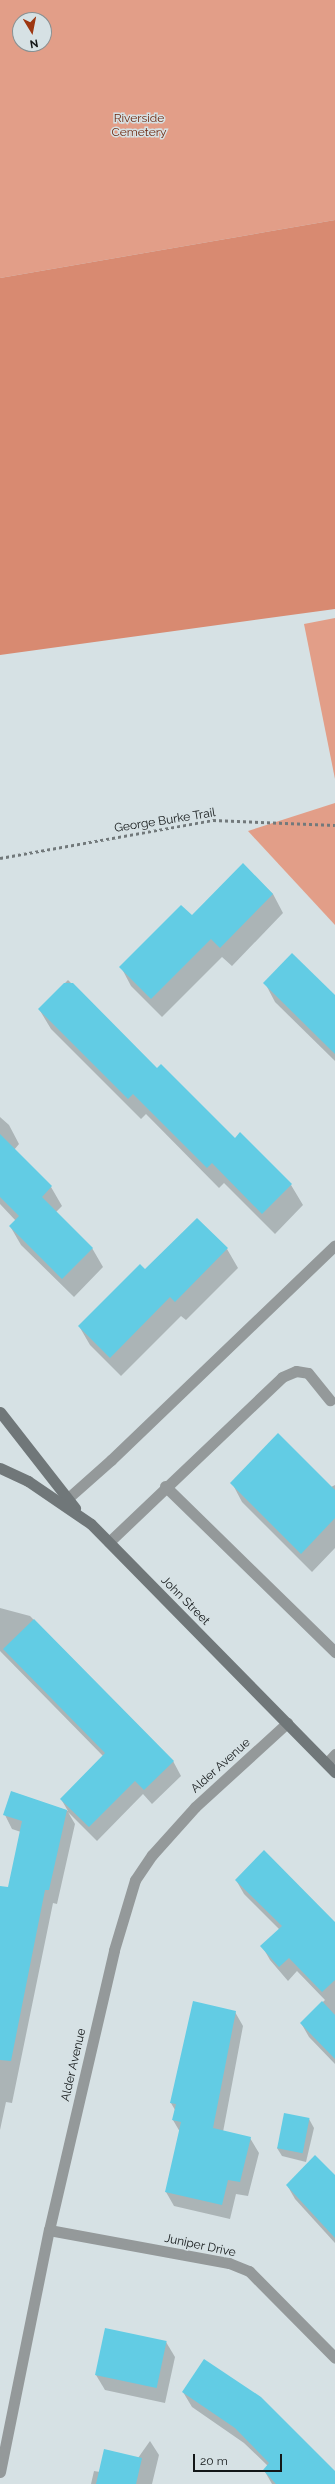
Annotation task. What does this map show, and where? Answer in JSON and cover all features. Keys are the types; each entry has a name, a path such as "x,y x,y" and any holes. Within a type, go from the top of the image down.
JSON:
{"main road":[{"path":"0,1412 67,1499 91,1524"},
{"name":"John Street","path":"0,1468 28,1481 91,1524 335,1772"}],"street":[{"path":"67,1499 111,1460 335,1245"},
{"path":"109,1542 165,1486 282,1377 296,1371 308,1373 330,1400"},
{"path":"165,1486 335,1652"},
{"name":"Alder Avenue","path":"0,2472 2,2451 49,2230 114,1950 135,1880 152,1855 195,1807 287,1723"},
{"path":"327,1763 335,1754"},
{"name":"Juniper Drive","path":"49,2230 229,2263 249,2271 335,2358"}],"path":[{"name":"George Burke Trail","path":"0,858 213,820 335,825"}],"green space":[{"name":"Riverside Cemetery","path":"0,0 335,0 335,220 0,278"},
{"path":"335,618 335,779 304,624"},
{"path":"335,803 335,925 248,831"}],"shaded area":[{"path":"335,220 335,609 0,655 0,278"}],"building":[{"path":"243,863 273,894 220,948 211,939 151,999 119,967 181,905 192,915"},
{"path":"292,953 335,995 335,1054 263,983"},
{"path":"64,983 73,983 157,1068 161,1064 235,1138 240,1132 292,1184 262,1214 212,1163 207,1168 133,1094 128,1099 38,1009"},
{"path":"0,1134 52,1186 42,1197 93,1248 62,1279 9,1226 19,1216 0,1197"},
{"path":"197,1218 228,1248 175,1302 170,1297 110,1358 78,1326 140,1264 145,1269"},
{"path":"278,1433 335,1490 335,1518 301,1554 230,1483"},
{"path":"34,1619 174,1761 144,1790 135,1781 89,1827 60,1799 105,1753 3,1649"},
{"path":"11,1791 67,1810 49,1890 45,1890 11,2061 0,2060 0,1886 8,1887 22,1821 3,1815"},
{"path":"264,1850 335,1922 335,1980 322,1992 289,1958 279,1967 260,1946 282,1926 235,1880"},
{"path":"193,2001 236,2011 213,2128 251,2137 240,2182 228,2180 222,2205 165,2192 181,2122 172,2120 176,2104 170,2103"},
{"path":"322,2001 335,2015 335,2059 300,2023"},
{"path":"284,2113 310,2118 303,2153 277,2148"},
{"path":"315,2155 335,2175 335,2238 286,2185"},
{"path":"105,2328 167,2341 157,2388 95,2375"},
{"path":"204,2359 261,2397 335,2471 335,2484 276,2484 263,2470 269,2463 235,2428 182,2392"},
{"path":"104,2449 142,2458 136,2484 96,2484"}]}
